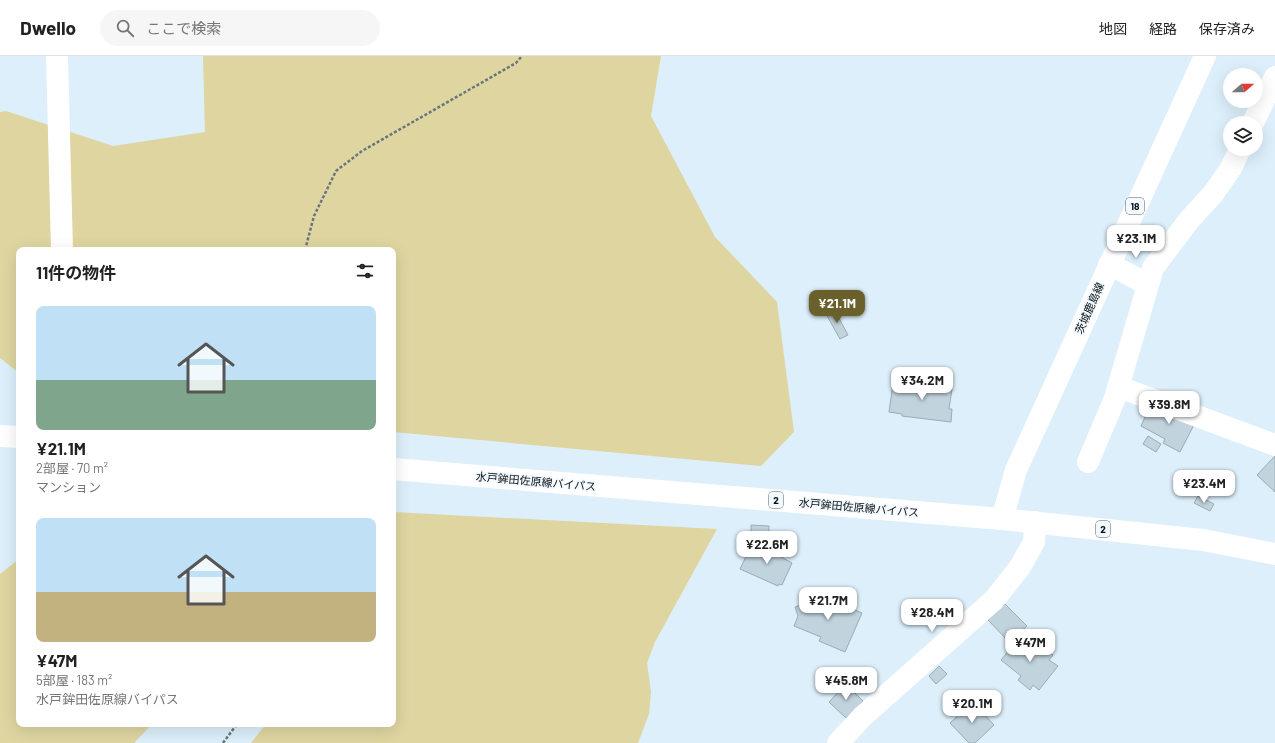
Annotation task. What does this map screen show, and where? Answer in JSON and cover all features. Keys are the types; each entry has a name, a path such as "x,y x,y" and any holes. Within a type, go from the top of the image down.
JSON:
{"main road":[{"path":"57,56 62,247"},
{"name":"茨城鹿島線","path":"1002,519 1016,470 1205,56"},
{"path":"1256,116 1275,77"},
{"path":"1088,462 1102,433 1119,387 1147,284 1153,268 1190,219 1213,194 1232,168 1237,156"},
{"path":"1109,264 1147,284"},
{"path":"1119,387 1275,445"},
{"path":"0,436 16,438"},
{"name":"水戸鉾田佐原線バイパス","path":"396,469 1035,522 1203,540 1275,554"},
{"path":"838,743 863,716 994,600 1020,567 1034,542 1035,522"}],"path":[{"path":"306,247 314,216 336,171 362,151 516,63 522,56"},
{"path":"223,743 235,727"}],"shaded area":[{"path":"203,56 661,56 651,116 715,237 777,302 794,432 761,466 396,432 396,247 16,247 16,371 0,358 0,112 6,111 113,146 205,132"},
{"path":"396,512 717,529 655,642 647,663 651,692 649,714 638,743 251,743 264,727 396,727"},
{"path":"16,561 16,727 149,727 134,743 0,743 0,574"}],"building":[{"path":"834,309 848,335 840,339 826,314"},
{"path":"923,381 941,383 940,388 952,389 949,409 952,409 951,422 902,416 902,414 889,412 893,383 922,386"},
{"path":"1152,402 1197,419 1180,452 1163,443 1165,439 1141,426"},
{"path":"1148,436 1161,444 1156,452 1143,444"},
{"path":"1275,456 1275,492 1257,475"},
{"path":"1198,496 1214,504 1210,511 1194,503"},
{"path":"751,525 769,526 769,535 751,534"},
{"path":"752,544 763,549 765,545 783,553 781,557 792,563 782,585 779,584 778,586 740,569"},
{"path":"825,591 828,599 862,613 845,652 819,641 821,637 794,626 798,616 795,607 811,601 809,596"},
{"path":"1005,604 1027,626 1009,642 988,620"},
{"path":"1020,637 1032,644 1034,641 1053,655 1049,660 1058,666 1039,690 1033,685 1030,690 1018,680 1021,676 1001,660"},
{"path":"939,666 947,674 936,684 929,676"},
{"path":"846,684 863,701 846,718 829,702"},
{"path":"973,702 994,725 975,743 969,743 950,723"}]}
